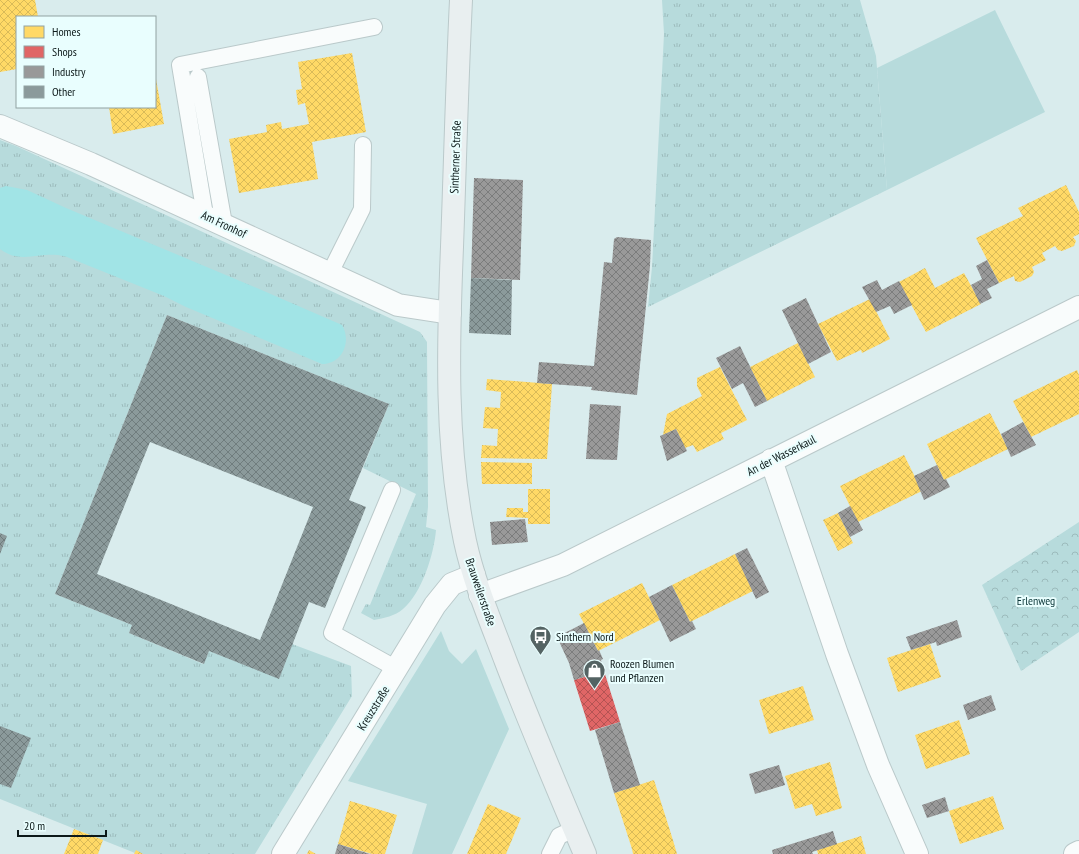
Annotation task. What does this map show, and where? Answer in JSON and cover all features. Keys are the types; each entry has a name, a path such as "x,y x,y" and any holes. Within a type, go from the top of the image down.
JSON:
{"street":[{"name":"Sintherner Straße","path":"450,313 461,0"},
{"name":"Am Fronhof","path":"0,126 91,164 398,304 450,313"},
{"name":"An der Wasserkaul","path":"477,585 563,565 1079,307"},
{"name":"Brauweilerstraße","path":"450,313 450,393 454,471 465,542 477,585 541,752 585,854"},
{"path":"771,460 837,654 875,757 917,854"},
{"name":"Kreuzstraße","path":"283,854 435,605 452,584 477,585"},
{"path":"1075,854 1079,852"}],"lane":[{"path":"214,220 180,65 374,27"},
{"path":"198,77 214,220"},
{"path":"330,273 362,209 363,145"},
{"path":"392,490 332,633 397,668"},
{"path":"550,854 559,836 574,829"}],"green space":[{"path":"662,0 860,0 876,56 887,190 648,307 652,267 664,34"},
{"path":"995,10 1045,112 887,190 877,68"},
{"path":"0,140 420,332 427,342 428,507 426,527 436,530 433,550 426,572 416,593 403,609 389,616 374,620 361,613 366,604 370,605 416,494 363,468 389,404 167,315 55,594 132,625 129,633 203,664 209,651 279,678 292,644 351,666 352,696 255,854 135,853 0,799"},
{"name":"Erlenweg","path":"1079,522 1079,632 1021,671 982,585"},
{"path":"441,631 449,651 462,664 476,649 509,729 452,854 412,854 427,804 348,781"}],"water":[{"path":"6,186 27,190 342,325 346,338 343,351 335,360 322,364 186,307 164,296 67,257 50,255 25,257 8,254 0,249 0,188"}],"building: Homes":[{"path":"0,0 35,0 38,16 16,16 16,69 0,72"},
{"path":"352,53 366,132 312,142 318,179 239,193 229,139 267,132 266,125 281,122 282,129 309,124 305,103 298,105 296,90 302,89 298,62"},
{"path":"156,79 164,124 113,134 109,108 156,108"},
{"path":"1066,185 1079,212 1079,234 1073,237 1076,241 1074,246 1062,251 1058,250 1055,246 1042,253 1046,260 1032,267 1034,272 1032,276 1020,282 1015,281 1014,276 999,283 976,238 1023,216 1018,208"},
{"path":"925,268 935,288 964,273 981,304 926,332 899,282"},
{"path":"870,299 890,339 862,353 861,350 837,361 818,324"},
{"path":"798,343 815,377 767,401 750,367"},
{"path":"720,367 747,420 721,433 724,439 697,452 693,445 685,448 676,429 663,435 667,414 702,396 697,386 697,378"},
{"path":"1077,370 1079,375 1079,414 1031,437 1013,401"},
{"path":"487,379 552,384 547,459 481,458 482,445 497,446 498,429 483,428 485,407 500,408 501,392 486,390"},
{"path":"990,413 1008,449 944,480 927,444"},
{"path":"904,455 922,491 858,522 840,486"},
{"path":"481,462 532,463 532,484 482,484"},
{"path":"528,489 550,489 550,524 528,524 528,518 506,517 507,508 523,508 523,512 528,512"},
{"path":"838,513 853,543 838,551 823,520"},
{"path":"735,554 753,591 690,622 672,585"},
{"path":"642,583 660,620 598,651 579,614"},
{"path":"930,644 941,677 898,692 887,658"},
{"path":"803,686 814,720 769,734 759,700"},
{"path":"959,720 970,754 926,769 915,735"},
{"path":"830,762 842,808 816,816 812,804 795,809 785,776"},
{"path":"654,780 677,854 633,854 614,793"},
{"path":"993,796 1004,829 960,844 949,811"},
{"path":"350,801 397,815 385,854 372,854 338,844"},
{"path":"488,804 521,818 506,854 467,854"},
{"path":"74,829 103,840 98,854 64,854"},
{"path":"861,836 866,854 818,854 817,850"},
{"path":"136,850 143,854 134,854"},
{"path":"309,850 316,854 307,854"}],"building: Shops":[{"path":"604,671 620,722 590,731 574,680"}],"building: Industry":[{"path":"474,178 523,180 520,280 471,278"},
{"path":"617,237 651,240 650,266 637,395 591,390 592,387 537,383 539,362 594,366 604,262 612,263 614,239"},
{"path":"987,260 999,283 987,289 992,298 980,304 971,285 982,279 976,266"},
{"path":"877,280 882,290 899,281 912,305 894,314 890,306 876,312 862,287"},
{"path":"806,298 831,352 808,364 782,310"},
{"path":"740,346 767,401 755,407 743,383 732,389 716,358"},
{"path":"590,404 621,406 617,460 586,459"},
{"path":"1023,422 1036,445 1011,457 1001,434"},
{"path":"676,429 687,451 667,461 660,436"},
{"path":"937,465 944,480 946,479 950,487 924,500 914,476"},
{"path":"850,506 863,530 850,537 838,513"},
{"path":"525,519 528,542 492,545 490,522"},
{"path":"747,548 769,592 756,599 735,554"},
{"path":"672,585 690,622 692,621 696,629 670,642 649,597"},
{"path":"957,620 962,637 937,646 936,642 911,650 906,637"},
{"path":"584,623 603,659 601,660 604,671 574,680 569,663 557,637"},
{"path":"991,695 996,710 968,720 963,705"},
{"path":"620,722 640,785 614,793 595,730"},
{"path":"779,765 785,785 755,794 749,774"},
{"path":"945,797 949,811 927,818 922,805"},
{"path":"833,831 837,844 812,852 813,854 773,854 772,850"},
{"path":"338,844 370,854 335,854"}],"building: Other":[{"path":"471,278 512,280 511,335 469,333"},
{"path":"167,315 389,404 349,500 366,507 325,608 309,602 279,679 209,651 204,664 129,633 132,625 55,594","holes":["150,442 313,507 260,640 97,574"]},
{"path":"0,533 7,536 0,554"},
{"path":"0,726 31,738 11,788 0,784"}],"place":[{"name":"Sinthern Nord","path":"540,656"},
{"name":"Roozen Blumen und Pflanzen","path":"594,690"}]}
